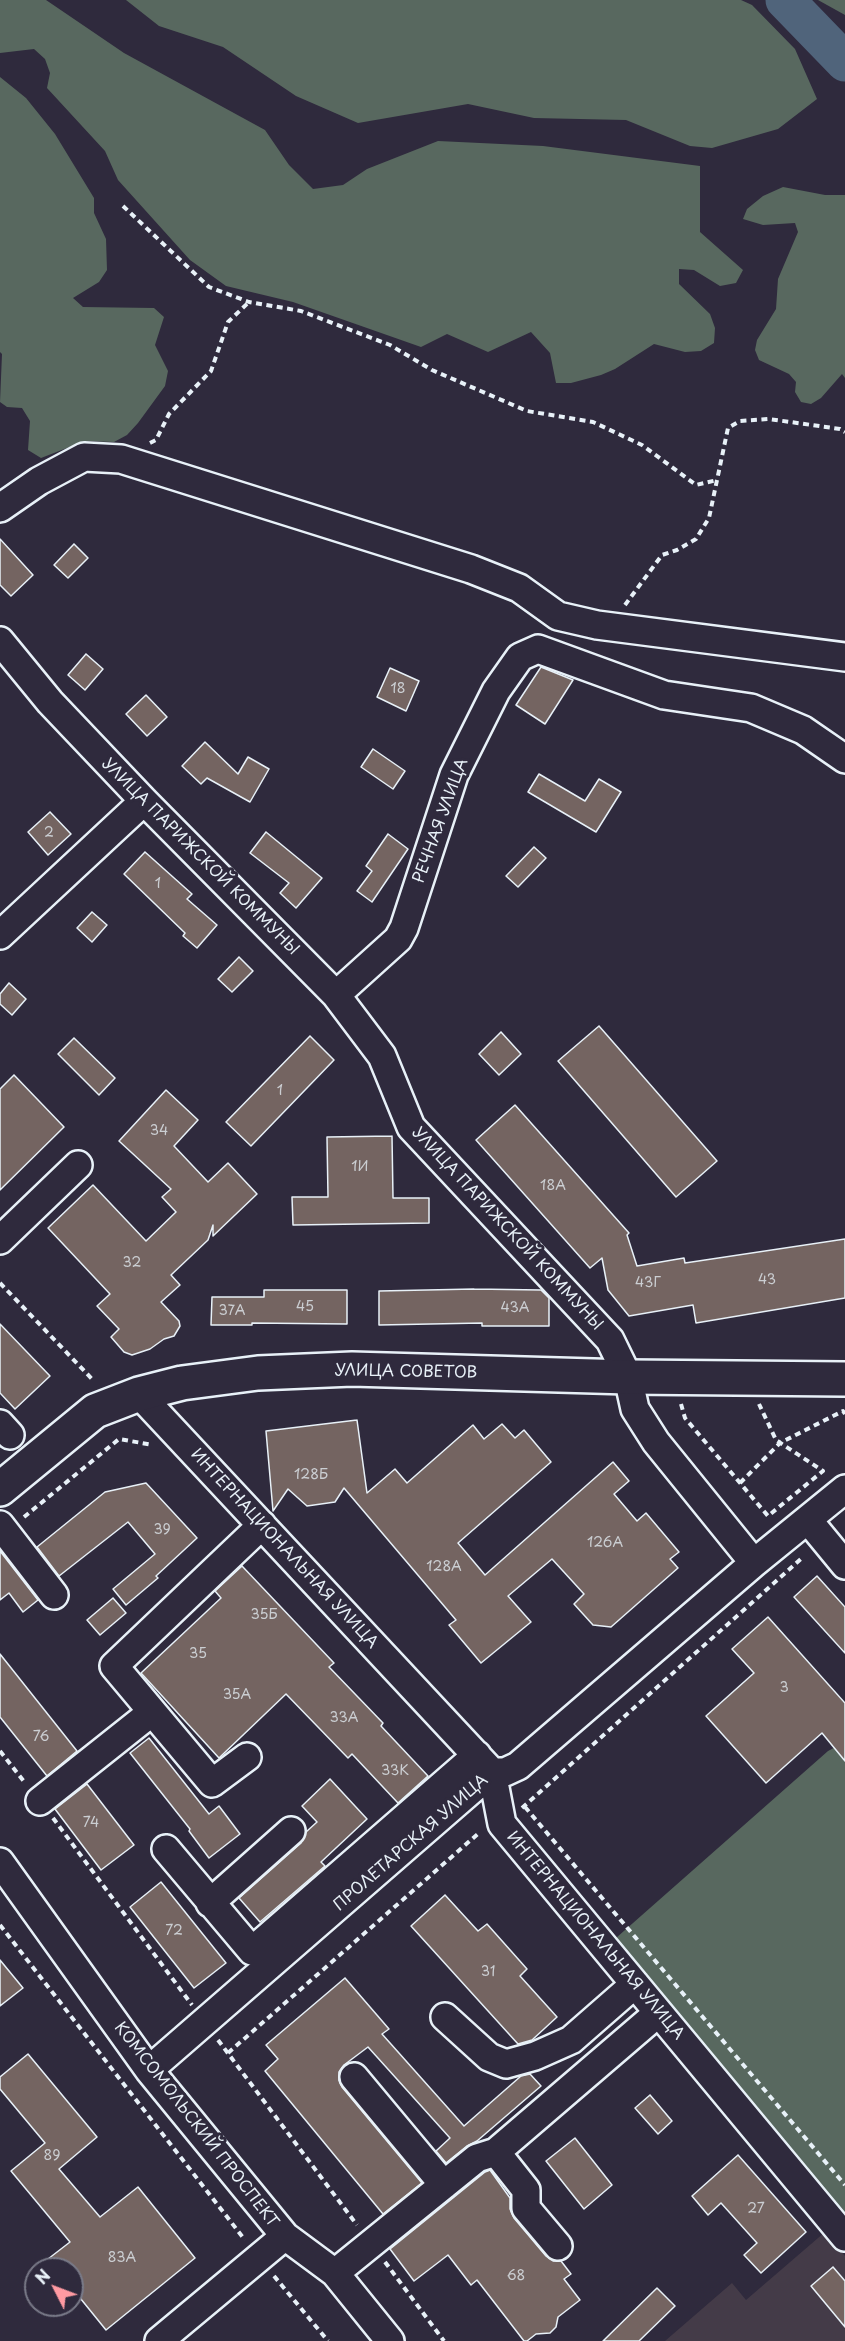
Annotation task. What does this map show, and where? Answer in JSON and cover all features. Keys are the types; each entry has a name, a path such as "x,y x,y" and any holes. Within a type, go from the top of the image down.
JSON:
{"main road":[{"name":"УЛИЦА СОВЕТОВ","path":"0,1489 95,1411 139,1394 182,1383 258,1373 352,1369 628,1377 845,1379"}],"street":[{"path":"0,508 39,481 84,457 121,459 471,569 519,588 558,616 597,625 723,643 798,649 845,657"},
{"path":"558,616 538,649 664,695 751,708 803,730 845,759"},
{"name":"УЛИЦА ПАРИЖСКОЙ КОММУНЫ","path":"0,641 50,702 144,801 336,995 382,1056 411,1127 610,1340 628,1377 635,1409 656,1442 754,1563"},
{"name":"РЕЧНАЯ УЛИЦА","path":"336,995 398,939 404,928 454,775 496,691 520,657 538,649"},
{"path":"0,934 144,801"},
{"path":"0,1239 78,1165"},
{"name":"ИНТЕРНАЦИОНАЛЬНАЯ УЛИЦА","path":"139,1394 484,1764 502,1824 845,2237"},
{"name":"ПРОЛЕТАРСКАЯ УЛИЦА","path":"149,2070 484,1764 505,1772 518,1766 754,1563 845,1489"},
{"path":"808,1520 845,1565"},
{"path":"247,1756 212,1783 114,1666 262,1525"},
{"path":"3,1528 54,1595"},
{"path":"40,1801 152,1712"},
{"path":"166,1849 252,1951 484,1764"},
{"path":"210,1903 291,1831"},
{"name":"КОМСОМОЛЬСКИЙ ПРОСПЕКТ","path":"0,1862 149,2070 285,2236 335,2273 390,2341"},
{"path":"445,2017 489,2056 506,2064 535,2056 571,2040 635,1984"},
{"path":"335,2273 477,2158 496,2152 658,2013"},
{"path":"354,2077 444,2185"},
{"path":"496,2152 526,2190 526,2208 558,2246"},
{"path":"159,2341 285,2236"}],"path":[{"path":"123,206 209,286 249,302 301,311 390,345 432,370 527,411 593,422 642,445 696,485 717,480"},
{"path":"121,459 156,440 169,414 212,371 228,322 249,302"},
{"path":"597,625 629,601 662,555 677,550 696,539 709,518 728,428 740,420 769,419 840,429 845,432"},
{"path":"0,1283 92,1379"},
{"path":"680,1402 685,1418 768,1516 823,1471 776,1440 758,1401"},
{"path":"740,1483 780,1443 843,1411 845,1414"},
{"path":"3,1528 119,1439 163,1447"},
{"path":"0,1750 444,2341"},
{"path":"525,1807 845,2185"},
{"path":"0,1925 259,2258 328,2341"}],"shaded area":[{"path":"825,2232 845,2256 845,2341 665,2341 732,2283 746,2300"}],"green space":[{"path":"0,0 46,0 124,53 265,130 289,165 313,189 343,185 367,169 438,141 543,146 700,166 700,232 743,270 736,283 720,286 694,270 679,269 679,284 710,314 715,328 714,343 701,351 685,352 654,344 615,369 601,375 571,383 556,383 550,353 531,332 488,352 447,334 421,347 293,302 226,286 190,260 118,180 105,151 47,88 50,73 45,59 34,49 0,53"},
{"path":"126,0 741,0 752,5 795,49 817,99 778,129 712,148 690,146 626,120 534,118 468,104 358,123 296,96 223,47 159,26"},
{"path":"818,0 845,0 845,15"},
{"path":"0,77 26,98 55,134 94,198 94,213 106,239 107,270 99,282 73,298 83,307 154,308 164,317 155,345 168,371 165,386 138,423 127,435 114,442 85,441 41,458 28,450 30,421 22,408 7,407 0,402 2,354 0,352"},
{"path":"783,187 825,195 845,195 845,378 842,374 821,398 811,404 801,402 795,392 796,382 789,374 759,360 755,350 757,340 776,309 778,279 798,232 795,223 763,225 743,219 747,209 763,196"},
{"path":"845,1742 845,2217 616,1938 828,1751"}],"building":[{"path":"0,539 33,575 11,596 0,585"},
{"path":"74,544 88,558 68,578 54,565"},
{"path":"86,654 103,669 85,690 68,675"},
{"path":"541,667 573,680 545,724 516,705"},
{"path":"390,668 419,681 406,711 377,697"},
{"path":"146,695 167,717 147,736 126,714"},
{"path":"205,742 238,774 248,757 269,769 250,802 207,778 201,784 182,766"},
{"path":"373,749 405,771 393,789 361,767"},
{"path":"539,774 585,801 599,779 621,792 596,832 528,792"},
{"path":"50,812 71,834 48,855 28,832"},
{"path":"266,832 322,878 296,908 280,893 289,883 250,853"},
{"path":"388,834 408,849 372,902 357,891 372,871 366,866"},
{"path":"534,847 546,858 518,887 506,876"},
{"path":"145,852 192,894 187,899 217,925 197,948 183,936 185,933 124,874"},
{"path":"92,912 107,925 92,942 77,928"},
{"path":"239,957 253,971 232,992 218,979"},
{"path":"9,983 26,999 12,1015 0,1004 0,994"},
{"path":"599,1026 717,1161 676,1197 558,1061"},
{"path":"501,1032 521,1054 499,1075 479,1054"},
{"path":"310,1036 334,1060 251,1146 226,1122"},
{"path":"74,1038 115,1078 99,1095 58,1054"},
{"path":"14,1075 64,1127 0,1190 0,1089"},
{"path":"166,1090 198,1120 174,1146 208,1182 228,1163 257,1194 213,1236 213,1225 208,1240 171,1275 180,1285 161,1302 179,1321 180,1326 174,1336 164,1339 150,1349 132,1355 124,1352 111,1337 119,1329 97,1306 110,1294 48,1228 93,1185 146,1241 176,1212 162,1197 171,1189 119,1141"},
{"path":"515,1105 629,1233 627,1235 637,1266 684,1258 685,1263 845,1239 845,1298 696,1323 693,1305 629,1316 608,1290 602,1258 590,1268 476,1140"},
{"path":"392,1136 393,1198 429,1198 429,1223 293,1225 292,1197 328,1197 327,1137"},
{"path":"264,1290 347,1290 347,1324 211,1325 212,1297 264,1297"},
{"path":"541,1290 549,1298 549,1326 482,1326 482,1323 379,1325 379,1291"},
{"path":"0,1324 50,1376 15,1409 0,1393"},
{"path":"357,1420 367,1493 395,1469 407,1483 473,1425 484,1439 502,1424 515,1438 524,1430 551,1462 458,1543 485,1575 613,1462 629,1481 614,1494 637,1521 646,1513 679,1552 670,1559 678,1568 611,1627 593,1625 574,1604 584,1594 552,1559 508,1596 531,1622 481,1663 449,1625 456,1620 344,1488 335,1502 307,1506 288,1489 273,1511 266,1431"},
{"path":"146,1483 197,1538 156,1576 158,1578 126,1605 113,1589 155,1554 128,1522 59,1576 37,1547 105,1492"},
{"path":"0,1551 38,1600 23,1612 9,1593 0,1600"},
{"path":"242,1566 334,1663 329,1667 383,1723 381,1726 428,1776 398,1803 352,1754 348,1758 286,1694 219,1758 141,1673 221,1598 215,1591"},
{"path":"817,1576 845,1607 845,1653 794,1597"},
{"path":"113,1598 126,1613 100,1635 87,1620"},
{"path":"768,1617 845,1703 845,1761 822,1733 766,1783 706,1716 754,1673 732,1649"},
{"path":"0,1654 77,1751 47,1776 0,1717"},
{"path":"149,1738 209,1814 219,1806 240,1834 209,1858 189,1831 190,1829 130,1753"},
{"path":"330,1779 367,1819 321,1862 325,1866 260,1922 239,1898 301,1843 306,1832 317,1822 302,1806"},
{"path":"87,1784 134,1845 101,1870 55,1809"},
{"path":"161,1882 226,1963 194,1988 130,1907"},
{"path":"445,1895 478,1931 487,1924 527,1969 520,1976 557,2017 532,2040 518,2044 411,1926"},
{"path":"0,1960 23,1988 0,2006"},
{"path":"345,1978 389,2029 382,2034 464,2126 521,2076 530,2074 541,2086 477,2141 446,2163 436,2151 450,2138 368,2047 344,2065 339,2072 342,2087 422,2183 383,2214 265,2071 278,2059 266,2045"},
{"path":"28,2054 97,2137 59,2169 100,2217 138,2187 195,2258 106,2330 84,2303 84,2257 51,2257 70,2242 11,2171 45,2143 0,2089 0,2077"},
{"path":"650,2095 672,2121 658,2134 635,2108"},
{"path":"575,2138 612,2185 584,2209 546,2161"},
{"path":"738,2155 806,2232 761,2273 744,2255 757,2243 721,2203 708,2215 692,2196"},
{"path":"490,2170 510,2198 510,2209 514,2218 546,2256 553,2261 561,2261 571,2274 564,2279 580,2300 558,2317 556,2327 550,2333 536,2334 527,2341 524,2341 477,2280 471,2285 448,2255 414,2281 390,2249"},
{"path":"833,2267 845,2281 845,2327 811,2286"},
{"path":"657,2288 675,2306 639,2341 603,2341"}],"waterway":[{"path":"785,0 845,62"}]}
